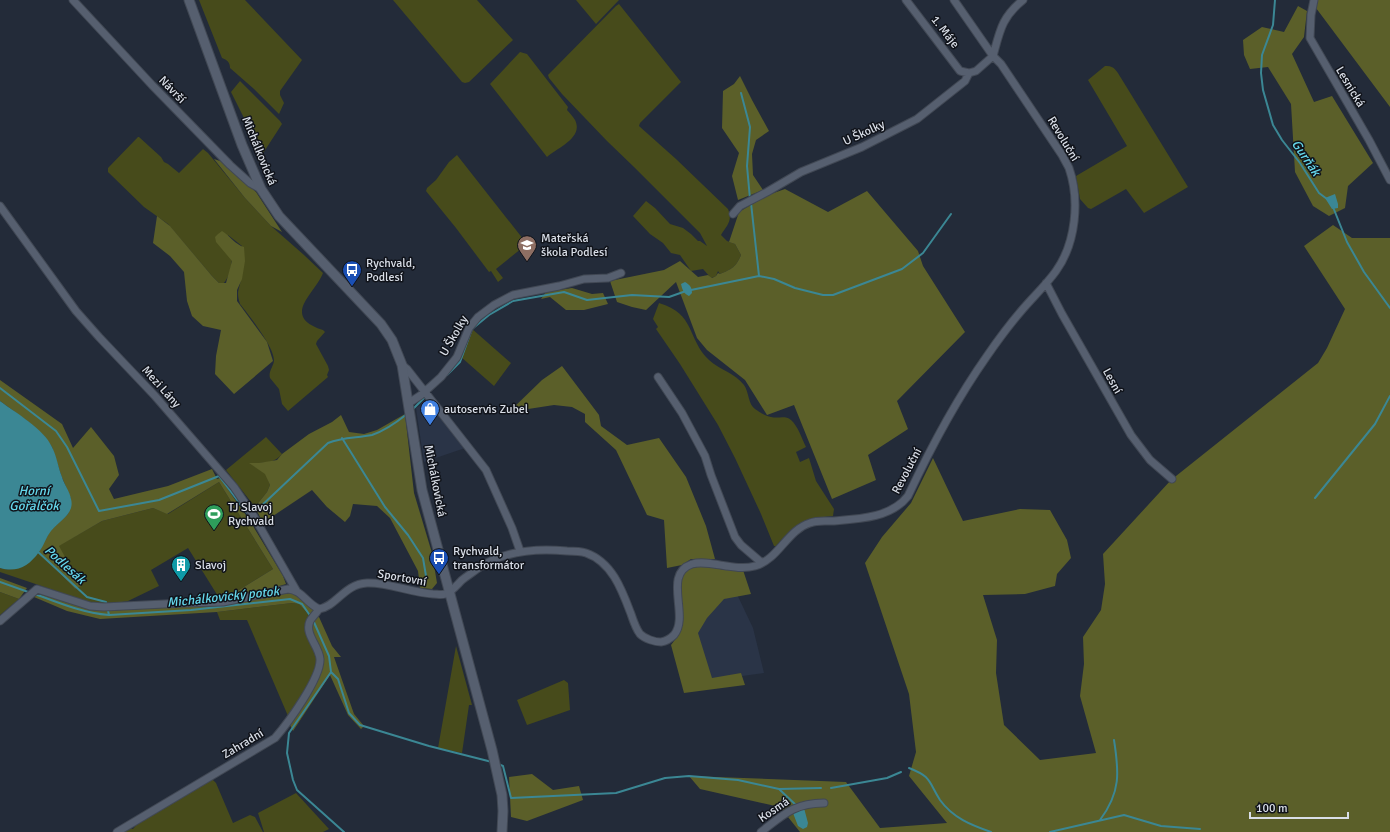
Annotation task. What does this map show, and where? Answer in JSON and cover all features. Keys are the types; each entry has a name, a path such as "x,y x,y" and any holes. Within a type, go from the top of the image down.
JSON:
{"street":[{"name":"Návrší","path":"73,0 215,150 250,183 261,189"},
{"name":"Michálkovická","path":"189,0 242,145 261,189 279,216 381,324 392,340 400,356 409,402 422,490 448,592 492,750 502,795 502,832"},
{"name":"1. Máje","path":"906,0 960,71 970,73"},
{"name":"Revoluční","path":"448,592 482,566 520,551 558,550 585,553 602,562 614,576 623,593 635,626 641,635 650,640 660,642 668,640 676,633 680,614 676,586 680,573 688,566 694,564 708,564 727,567 755,566 771,557 798,528 812,522 867,517 890,512 902,504 908,496 941,430 988,354 1022,310 1056,270 1063,258 1073,226 1074,187 1068,167 1062,155 1001,64 993,56 954,0"},
{"path":"993,56 1000,30 1011,10 1023,0"},
{"name":"Lesnická","path":"1314,0 1311,15 1310,38 1369,140 1390,180"},
{"name":"U Školky","path":"733,214 740,206 801,172 862,147 917,119 965,81 970,73 976,71 993,56"},
{"name":"Mezi Lány","path":"0,206 76,311 155,396 234,488 253,515 296,590"},
{"name":"U Školky","path":"409,402 420,395 441,377 458,356 463,341 473,322 494,305 513,295 559,286 584,279 608,278 621,273"},
{"name":"Lesní","path":"1046,283 1131,435 1150,460 1172,479"},
{"path":"402,365 425,391 486,470 512,528 520,551"},
{"path":"658,377 682,413 705,456 735,537 741,545 762,563"},
{"name":"Sportovní","path":"318,612 351,587 366,583 421,593 443,594 448,592"},
{"path":"0,621 37,589 90,606 104,607 223,602 288,589 296,590 314,606 318,612"},
{"name":"Zahradní","path":"117,832 275,738 286,724 316,676 320,659 308,626 310,620 318,612"},
{"name":"Kosmá","path":"761,832 789,810 800,806 824,803"}],"shaded area":[{"path":"429,400 465,448 424,462 416,408"},
{"path":"734,588 753,628 764,673 706,681 688,627"}],"green space":[{"path":"199,0 245,0 302,60 280,91 280,95 284,103 279,114 230,68 228,62 222,58"},
{"path":"393,0 477,0 513,40 469,82 462,82"},
{"path":"576,0 619,0 596,24"},
{"path":"1318,0 1390,0 1390,107 1316,8"},
{"path":"619,4 681,82 640,123 639,126 728,209 730,220 721,235 727,241 735,244 741,255 733,267 728,271 720,274 718,271 716,276 711,278 703,269 691,271 680,255 671,253 663,243 650,234 633,216 646,201 670,224 683,228 698,241 707,246 700,233 607,141 562,94 549,78 548,75"},
{"path":"1298,6 1307,11 1304,37 1292,54 1314,102 1332,96 1373,163 1348,186 1345,208 1329,216 1313,206 1295,172 1291,104 1268,67 1250,69 1244,55 1243,40 1262,27 1284,32"},
{"path":"520,52 527,54 568,107 567,110 575,120 577,126 573,137 547,157 490,84"},
{"path":"1105,66 1111,66 1118,73 1188,187 1144,213 1126,189 1091,209 1088,208 1080,199 1076,176 1127,146 1088,80"},
{"path":"740,76 769,131 756,140 752,154 753,175 763,190 738,200 732,176 739,153 722,128 723,91 734,84"},
{"path":"240,81 282,124 258,161 249,128 231,92"},
{"path":"138,137 161,157 164,162 179,173 203,149 271,226 323,273 304,304 302,311 304,318 310,324 325,332 316,344 328,366 328,377 288,411 282,404 279,389 270,378 274,360 270,347 240,304 238,294 242,271 242,246 228,235 229,255 232,260 231,266 225,282 223,284 219,283 168,224 144,207 108,172 108,168"},
{"path":"457,155 527,244 496,269 503,278 498,282 491,271 489,272 426,191 449,162"},
{"path":"214,159 223,162 256,192 282,232 271,226 245,198"},
{"path":"785,189 828,212 867,191 918,251 923,266 965,332 897,401 908,429 868,455 876,480 832,499 794,405 767,415 745,380 707,350 697,338 676,282 646,310 617,302 610,281 664,270 680,261 698,277 708,275 712,278 718,273 720,274 728,271 735,265 741,255 735,244 729,242 739,212 768,195"},
{"path":"157,216 170,226 219,283 226,283 232,261 216,242 215,237 222,231 244,247 245,261 242,279 237,290 237,301 267,342 273,361 234,394 215,374 216,356 221,330 203,326 192,316 187,301 184,272 170,256 153,243"},
{"path":"1333,225 1352,238 1390,238 1390,832 800,832 780,807 700,789 689,776 846,782 880,828 947,823 909,776 916,752 909,694 865,563 882,537 911,503 933,458 963,521 1020,509 1050,510 1067,540 1071,558 1057,574 1055,586 1025,594 983,595 997,640 996,673 1004,725 1040,760 1096,753 1080,696 1084,664 1083,637 1101,610 1105,584 1103,554 1171,480 1318,363 1327,348 1345,309 1304,246"},
{"path":"572,288 592,294 603,293 608,304 584,310 566,310 550,297 541,299 546,292"},
{"path":"659,303 671,308 685,320 697,344 709,360 732,374 744,385 751,404 755,409 769,416 791,420 798,429 806,447 796,452 800,462 809,458 816,481 834,509 833,516 814,519 800,524 789,532 776,546 774,546 761,514 718,425 656,329 658,327 653,319"},
{"path":"471,328 511,363 494,386 461,357"},
{"path":"562,366 599,415 601,426 627,445 659,438 686,477 706,526 715,559 691,559 682,565 667,568 664,520 647,515 616,450 585,422 585,414 572,407 554,405 509,412 542,380"},
{"path":"0,380 62,424 73,448 91,427 114,456 119,475 109,489 114,499 168,486 212,469 217,479 220,478 250,521 283,576 286,584 250,595 221,601 273,569 219,482 167,514 153,508 102,521 59,546 81,586 75,589 39,552 50,531 68,514 71,499 52,447 44,436 30,423 0,401"},
{"path":"405,414 414,493 432,553 437,583 432,589 420,588 418,571 390,518 377,506 353,504 350,516 345,522 327,507 312,490 270,518 262,521 255,507 267,492 270,485 265,474 249,463 277,460 282,454 309,434 332,422 341,415 349,432 364,434 377,430"},
{"path":"266,437 282,454 272,461 250,463 266,474 270,485 267,492 255,507 226,470"},
{"path":"219,482 273,569 221,601 188,548 151,570 159,586 128,601 103,605 86,601 0,572 0,568 11,569 21,566 31,560 39,552 75,589 80,586 58,546 102,521 153,508 168,514"},
{"path":"698,567 709,567 725,570 743,570 751,594 724,599 707,618 698,633 712,678 741,673 745,685 684,693 671,645 681,630 682,581 687,570"},
{"path":"0,578 27,588 19,599 0,592"},
{"path":"0,592 19,599 0,615"},
{"path":"40,593 83,607 103,611 200,606 237,602 290,593 296,594 314,609 311,617 299,604 292,603 217,612 100,619 67,611 34,597"},
{"path":"292,603 299,604 311,617 306,623 305,628 317,658 313,676 288,716 247,620 220,620 217,612"},
{"path":"319,617 332,646 341,657 334,657 354,714 364,726 361,729 348,715 330,675 293,731 289,723 320,668 310,628 315,618"},
{"path":"456,646 472,705 469,705 462,753 438,748"},
{"path":"564,680 568,683 570,710 527,725 517,700"},
{"path":"532,774 553,790 579,786 583,800 527,821 511,817 509,777"},
{"path":"212,779 216,783 233,823 250,815 255,817 263,832 122,832 129,828 133,829 138,823"},
{"path":"296,793 329,829 323,832 264,832 258,813"}],"water":[{"path":"1335,194 1338,208 1332,209 1325,198"},
{"path":"685,282 692,289 692,293 689,296 685,293 681,286 681,284"},
{"name":"Horní Gořalčok","path":"0,401 29,422 48,440 55,454 72,504 69,513 51,531 41,550 35,557 27,565 12,570 0,568"},
{"path":"804,808 808,823 807,827 803,829 798,826 793,813"}],"waterway":[{"name":"Gurňák","path":"1275,0 1273,25 1262,55 1261,73 1263,90 1273,125 1319,193 1327,199"},
{"path":"741,93 750,127 747,166 750,199"},
{"path":"751,203 759,276"},
{"name":"Gurňák","path":"1333,207 1347,242 1364,272 1390,308"},
{"path":"691,290 759,276 774,279 795,288 823,295 833,295 902,269 923,253 951,214"},
{"path":"447,375 460,362 472,329 489,315 513,301 564,292 587,300 632,295 669,297 686,291"},
{"path":"0,388 56,431 67,447 99,511 159,500 219,476 247,513 249,512"},
{"path":"412,410 426,396"},
{"path":"1315,498 1375,424 1390,396"},
{"path":"253,511 258,509 328,443 372,435 390,426 407,414"},
{"path":"342,438 385,507 408,535 423,558 426,576"},
{"name":"Podlesák","path":"37,551 87,597 106,602 109,615"},
{"name":"Michálkovický potok","path":"0,582 31,593"},
{"name":"Michálkovický potok","path":"35,594 80,610 109,615 191,610 290,599 302,604 311,617"},
{"name":"Michálkovický potok","path":"313,620 329,656 331,672 289,733 287,753 293,780 297,790 344,832"},
{"path":"331,672 338,679 349,713 360,725 429,746 492,762"},
{"path":"1100,820 1112,800 1117,782 1117,762 1114,740"},
{"path":"498,764 503,766 511,798 616,793 665,778 689,776 738,780 779,789 821,788"},
{"path":"909,768 922,774 929,780 940,800 951,812 970,824 991,832"},
{"path":"831,788 887,778 901,772"},
{"path":"779,789 797,806"},
{"path":"1050,832 1124,815 1161,826 1200,829"}],"place":[{"name":"Mateřská škola Podlesí","path":"527,262"},
{"name":"Rychvald, Podlesí","path":"352,287"},
{"name":"autoservis Zubel","path":"430,426"},
{"name":"TJ Slavoj Rychvald","path":"214,531"},
{"name":"Rychvald, transformátor","path":"439,575"},
{"name":"Slavoj","path":"181,582"}]}
